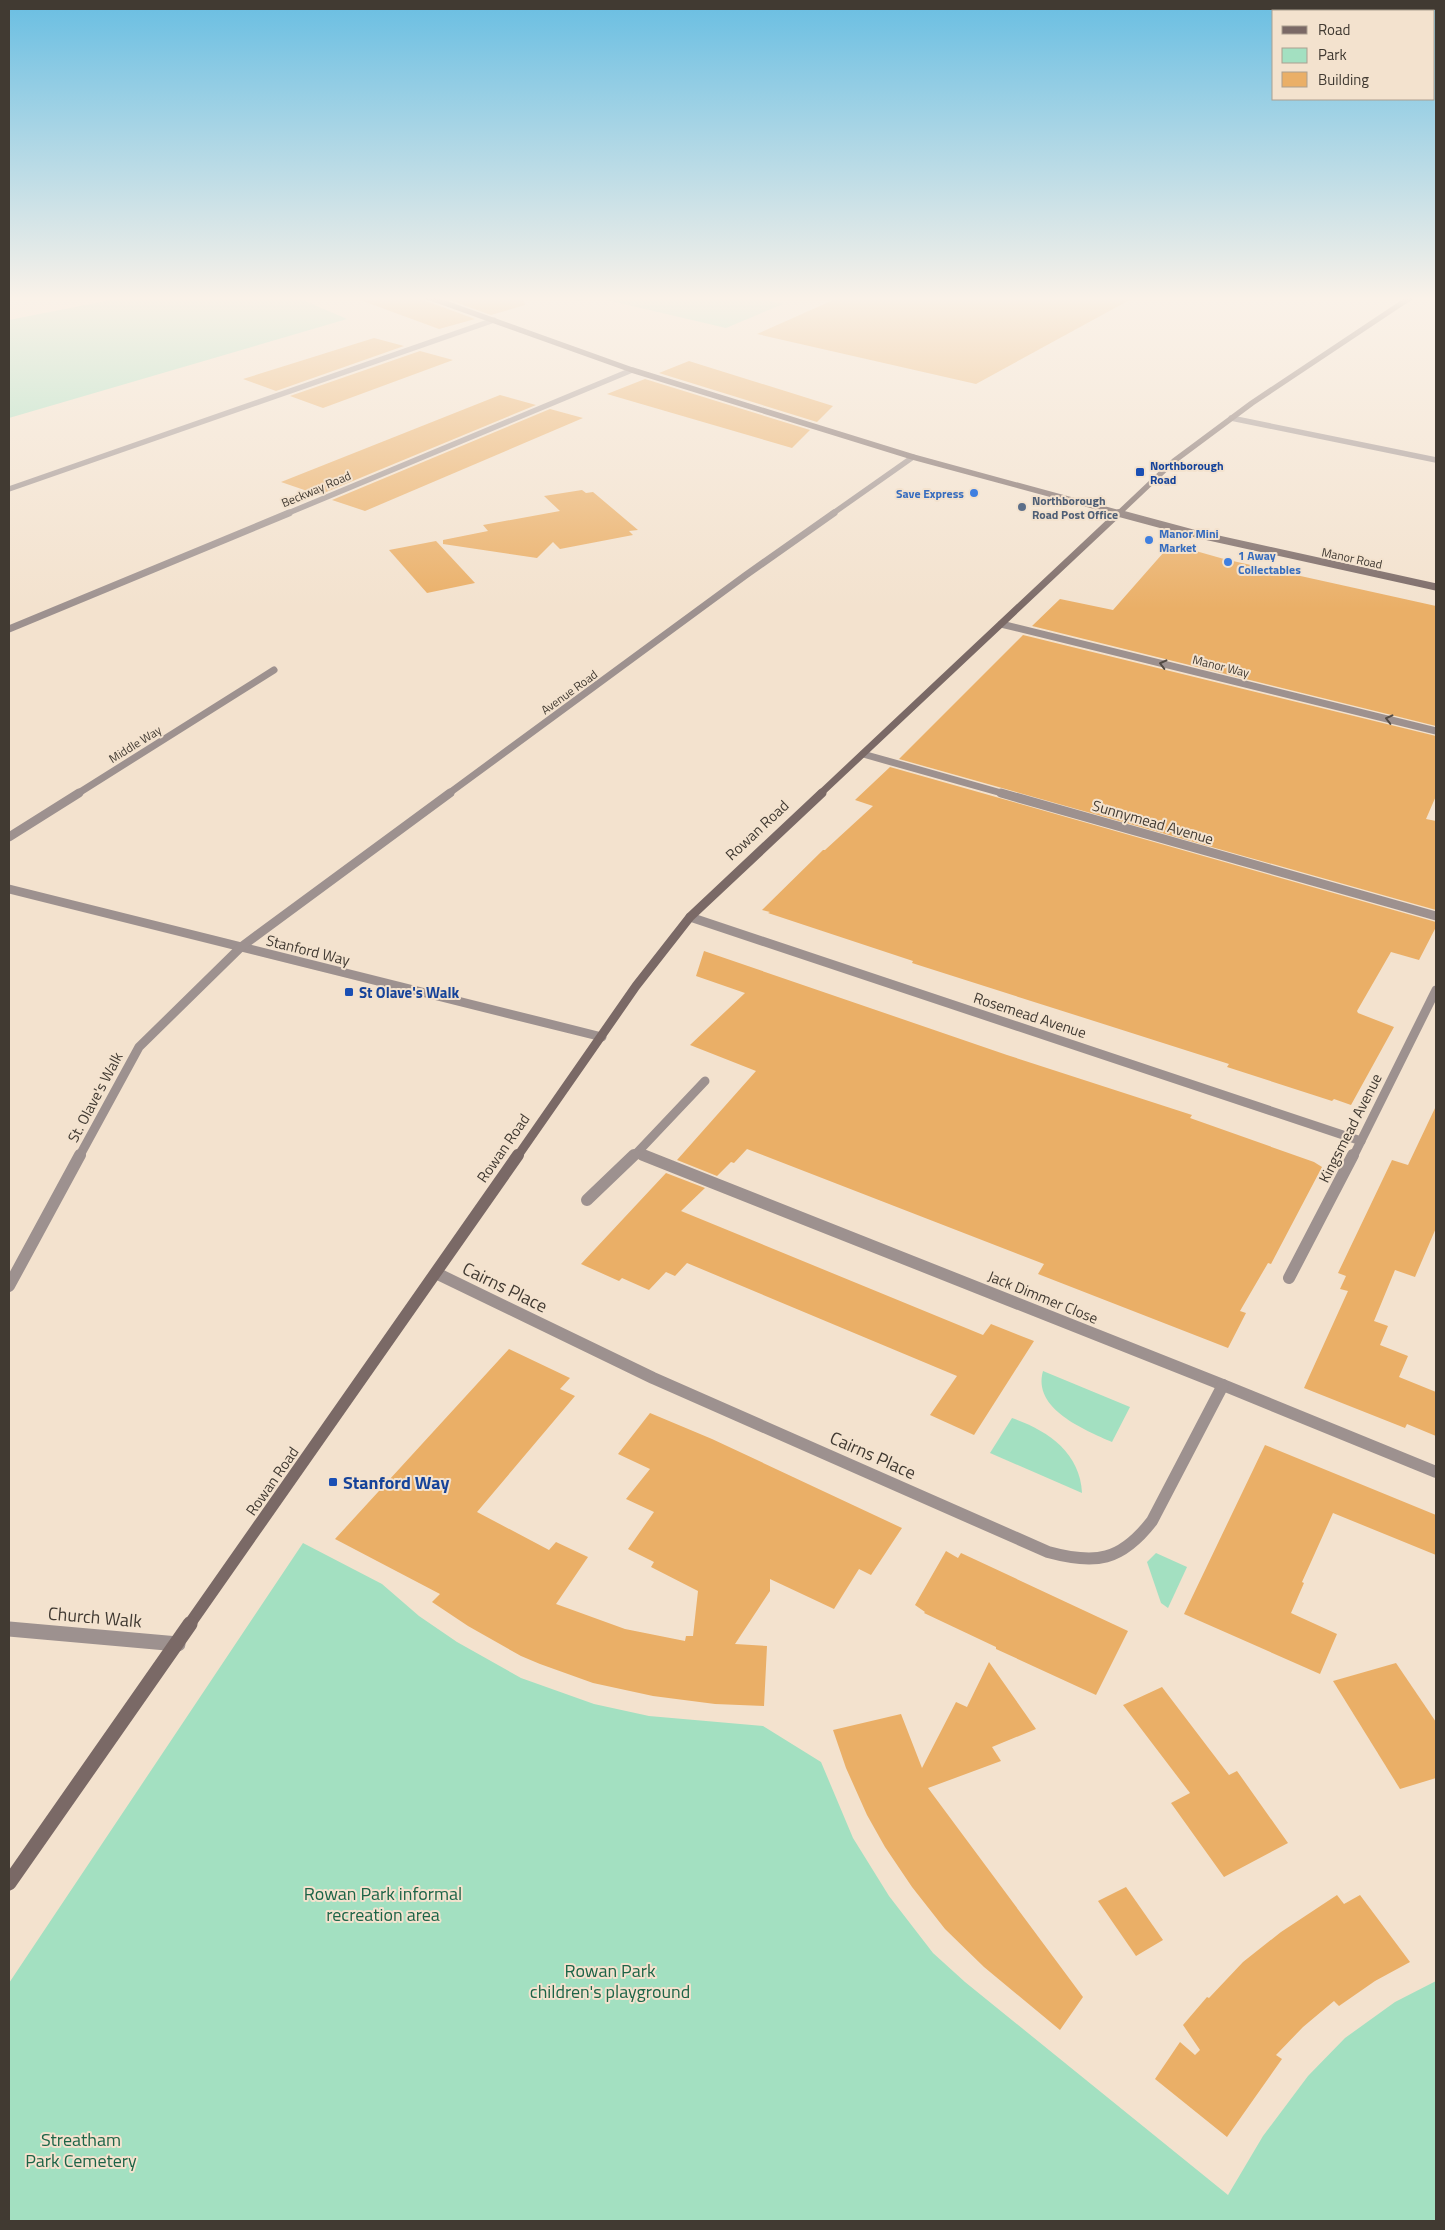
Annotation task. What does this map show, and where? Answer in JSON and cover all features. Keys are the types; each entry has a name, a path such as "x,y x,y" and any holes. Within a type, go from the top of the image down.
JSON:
{"street":[{"path":"9,489 261,401"},
{"name":"Beckway Road","path":"9,629 557,401"},
{"path":"734,401 913,456 1118,513"},
{"name":"Rowan Road","path":"9,1884 636,986 690,917 1174,461 1256,401"},
{"path":"1231,418 1436,460"},
{"name":"Avenue Road","path":"240,948 730,587 913,456"},
{"name":"Manor Road","path":"1118,513 1238,544 1436,587"},
{"name":"Manor Way","path":"1001,624 1436,730"},
{"name":"Middle Way","path":"9,837 274,670"},
{"name":"Sunnymead Avenue","path":"863,754 1436,916"},
{"name":"Stanford Way","path":"9,889 602,1037"},
{"name":"Rosemead Avenue","path":"690,917 1361,1141"},
{"name":"St. Olave's Walk","path":"9,1286 139,1047 240,948"},
{"name":"Kingsmead Avenue","path":"1289,1278 1361,1141 1436,990"},
{"path":"587,1200 637,1153 704,1081"},
{"name":"Jack Dimmer Close","path":"637,1153 1223,1385 1436,1472"},
{"name":"Cairns Place","path":"436,1273 653,1378 1048,1552 1071,1560 1090,1561 1107,1558 1126,1548 1142,1535 1152,1521 1223,1385"},
{"name":"Church Walk","path":"9,1629 178,1644"}],"green space":[{"path":"9,401 67,401 9,418"},
{"path":"1043,1371 1130,1407 1112,1442 1075,1424 1053,1407 1045,1396 1042,1384"},
{"path":"1012,1418 1049,1436 1068,1454 1080,1478 1082,1493 990,1453"},
{"name":"Rowan Park informal recreation area","path":"303,1543 382,1584 419,1616 457,1642 521,1678 594,1704 649,1716 763,1726 821,1762 853,1838 889,1896 933,1953 965,1982 1228,2195 1263,2136 1308,2076 1345,2038 1395,2002 1436,1981 1436,2221 9,2221 9,1983"},
{"path":"1156,1553 1187,1567 1168,1608 1161,1603 1147,1562"}],"building":[{"path":"304,401 342,401 323,408"},
{"path":"485,401 522,401 536,405 319,495 281,482"},
{"path":"631,401 716,401 810,430 792,448"},
{"path":"750,401 817,401 833,406 817,422"},
{"path":"550,409 583,418 365,511 332,500"},
{"path":"582,490 586,493 593,492 638,530 629,531 633,535 560,549 553,542 537,558 443,544 443,540 488,531 483,525 560,511 544,496"},
{"path":"436,541 475,583 427,593 389,550"},
{"path":"1171,544 1224,559 1436,606 1436,726 1032,626 1060,599 1113,610"},
{"path":"1023,635 1436,736 1436,796 1426,819 1436,821 1436,910 899,759"},
{"path":"890,767 1436,922 1436,927 1419,960 1391,952 1357,1011 1394,1027 1351,1105 1334,1099 1332,1101 1227,1067 1229,1064 912,963 913,961 762,910 823,850 873,806 855,800"},
{"path":"704,951 1007,1055 1192,1115 1190,1118 1314,1162 1322,1167 1271,1264 1268,1263 1240,1311 1246,1313 1228,1348 1038,1274 1044,1264 747,1149 734,1163 731,1162 717,1176 677,1160 756,1071 690,1045 745,993 696,976"},
{"path":"1436,1106 1436,1228 1415,1277 1395,1270 1374,1321 1388,1326 1380,1345 1408,1356 1399,1377 1436,1392 1436,1436 1407,1424 1405,1428 1304,1388 1348,1291 1340,1289 1346,1276 1338,1273 1392,1160 1408,1165"},
{"path":"666,1173 705,1188 681,1211 983,1335 991,1324 1034,1341 974,1435 930,1415 957,1376 687,1263 675,1276 666,1272 649,1290 622,1278 619,1281 581,1264"},
{"path":"509,1349 570,1378 560,1389 575,1396 477,1512 549,1550 556,1542 588,1557 556,1604 625,1629 685,1641 686,1636 693,1636 698,1591 651,1567 654,1562 628,1549 654,1512 626,1499 650,1469 618,1454 650,1413 712,1439 902,1528 871,1575 859,1569 834,1609 770,1579 770,1591 735,1644 767,1646 764,1706 715,1704 653,1696 593,1683 540,1664 521,1656 468,1626 432,1602 440,1594 335,1539"},
{"path":"1265,1445 1436,1515 1436,1555 1333,1513 1302,1582 1304,1583 1291,1613 1337,1634 1320,1674 1184,1614"},
{"path":"946,1551 958,1558 961,1553 1128,1631 1096,1695 996,1649 996,1647 924,1613 915,1605"},
{"path":"989,1662 1036,1729 992,1747 1001,1761 928,1788 1083,1997 1060,2030 984,1967 945,1929 912,1887 885,1847 867,1815 846,1768 833,1730 901,1714 922,1768 956,1702 967,1707"},
{"path":"1396,1663 1436,1722 1436,1778 1400,1789 1333,1681"},
{"path":"1162,1687 1229,1775 1237,1771 1288,1843 1224,1877 1171,1803 1190,1793 1123,1705"},
{"path":"1126,1887 1163,1940 1136,1956 1098,1901"},
{"path":"1337,1895 1344,1904 1360,1895 1410,1962 1375,1981 1339,2006 1334,2001 1303,2027 1276,2055 1282,2059 1227,2137 1155,2079 1180,2042 1195,2055 1200,2050 1183,2025 1207,1997 1209,1998 1243,1962 1281,1932"}],"place":[{"name":"Northborough Road","path":"1140,472"},
{"name":"Save Express","path":"974,493"},
{"name":"Northborough Road Post Office","path":"1022,507"},
{"name":"Manor Mini Market","path":"1149,540"},
{"name":"1 Away Collectables","path":"1228,562"},
{"name":"St Olave's Walk","path":"349,992"},
{"name":"Stanford Way","path":"333,1482"}],"park label":[{"name":"Rowan Park children's playground","path":"610,1980"},
{"name":"Streatham Park Cemetery","path":"81,2149"}]}
